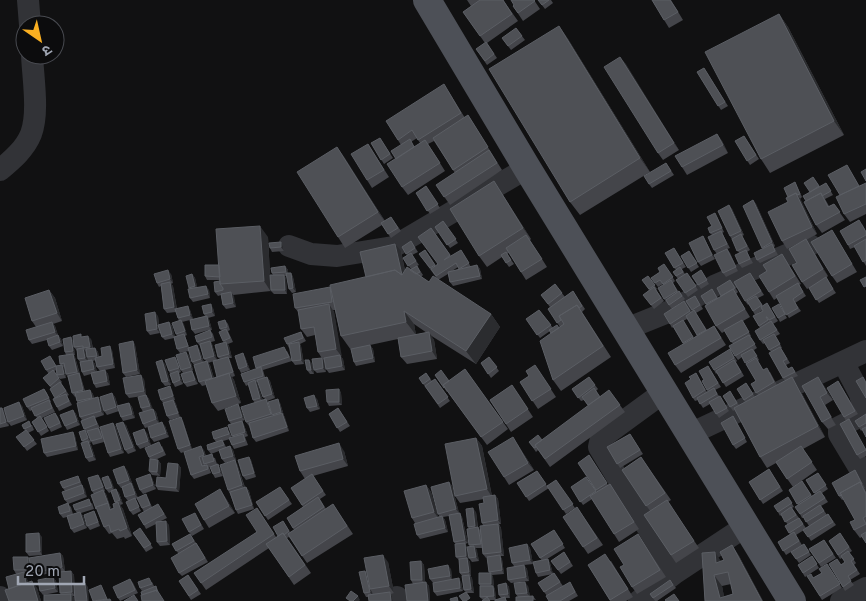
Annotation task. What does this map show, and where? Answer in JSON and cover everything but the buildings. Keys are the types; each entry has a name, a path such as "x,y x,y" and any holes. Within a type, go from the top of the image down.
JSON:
{"main road":[{"path":"427,0 527,168 792,601"}],"street":[{"path":"28,0 29,15"},
{"path":"0,170 10,162 31,135 35,107 33,65"},
{"path":"289,246 311,254 337,256 393,247 527,168"},
{"path":"626,329 673,310 716,285 810,245"},
{"path":"690,434 866,351"},
{"path":"843,362 860,394 864,411 857,418 840,427 839,434 864,471"},
{"path":"664,392 601,438 599,447 674,573"},
{"path":"639,601 674,573 746,526"},
{"path":"841,601 866,588"}]}
